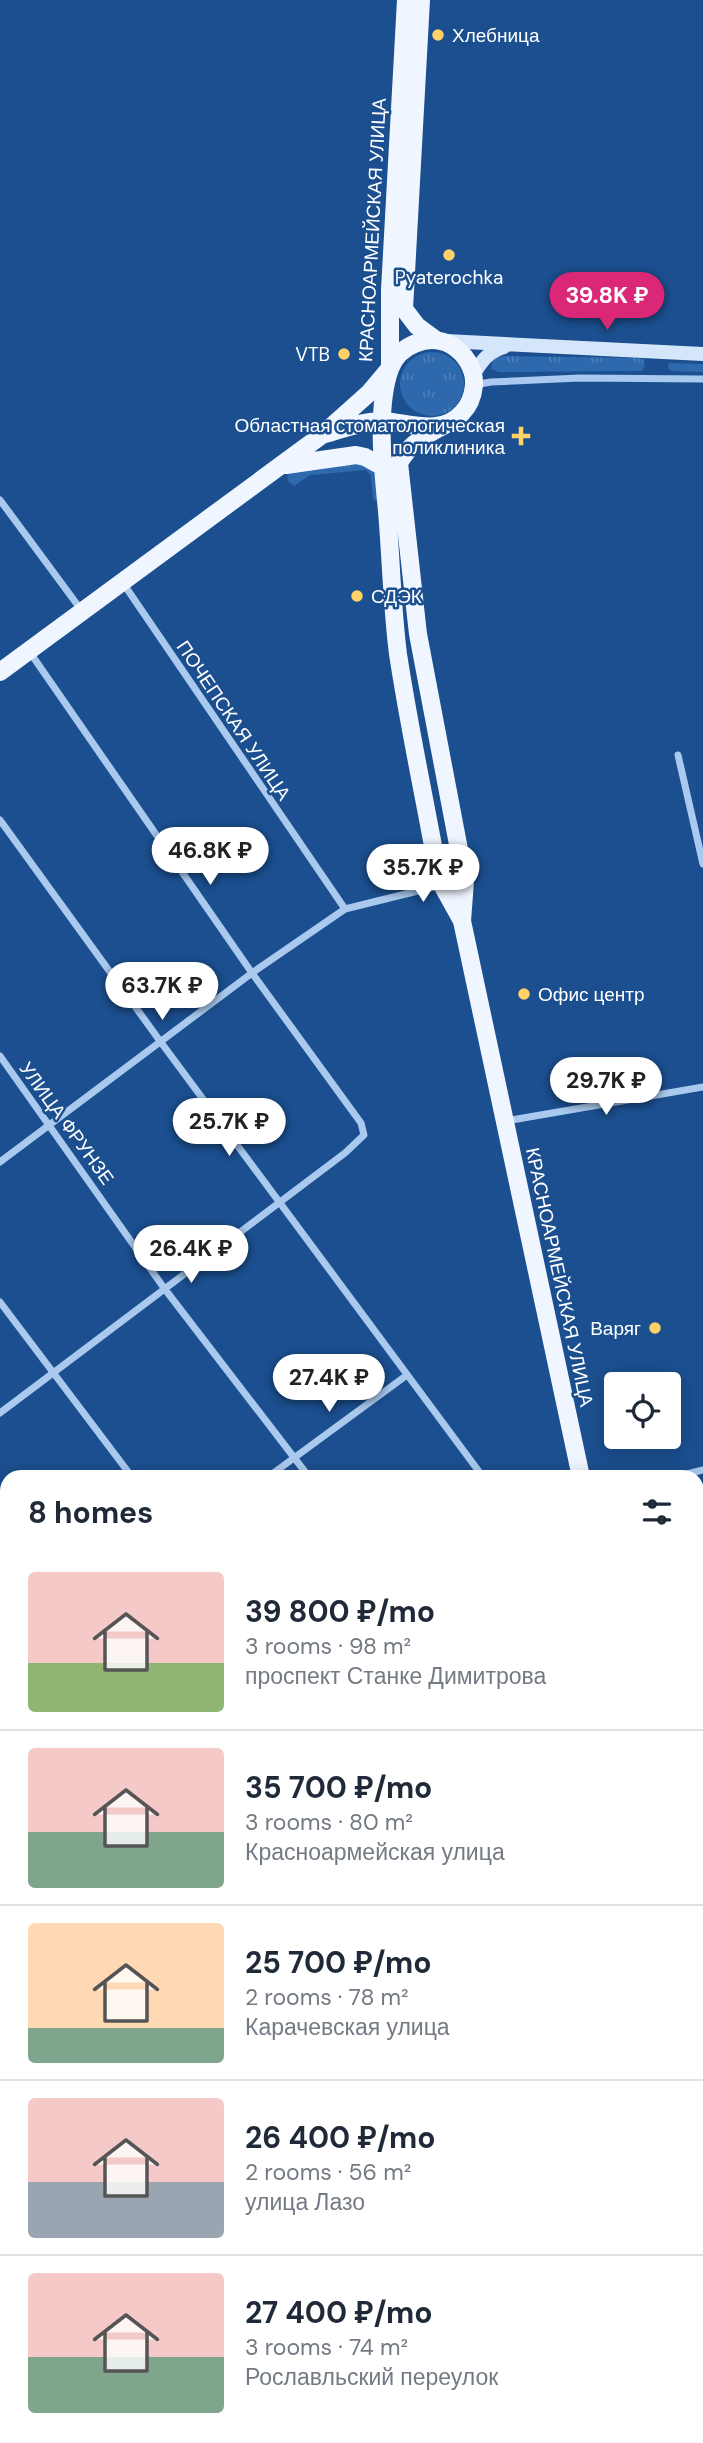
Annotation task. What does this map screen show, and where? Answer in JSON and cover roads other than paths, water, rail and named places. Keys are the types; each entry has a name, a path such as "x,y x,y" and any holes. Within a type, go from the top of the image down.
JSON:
{"main road":[{"name":"КРАСНОАРМЕЙСКАЯ УЛИЦА","path":"0,672 282,466 322,435 389,374 390,290 405,0"},
{"name":"КРАСНОАРМЕЙСКАЯ УЛИЦА","path":"422,0 404,309 417,326 436,340"},
{"path":"436,340 450,344 462,353 470,365 473,393 468,407 458,418 418,439 391,465 398,653 442,885 462,921"},
{"path":"462,921 465,881 418,634 382,421 389,374 397,355 408,346 421,341 436,340 703,354"},
{"path":"473,380 484,358 493,350 510,345"},
{"path":"389,374 389,396 395,408 405,419 417,425"},
{"path":"322,435 382,421 431,427 445,425"},
{"path":"282,466 355,455 391,465"},
{"name":"КРАСНОАРМЕЙСКАЯ УЛИЦА","path":"462,921 580,1470"}],"street":[{"path":"473,380 703,379"},
{"path":"0,500 82,611"},
{"name":"ПОЧЕПСКАЯ УЛИЦА","path":"123,583 345,909"},
{"path":"0,1413 345,1153 364,1135 361,1123 252,973 29,651"},
{"path":"678,755 703,864"},
{"path":"0,820 478,1470"},
{"path":"0,1162 252,973 345,909 442,885"},
{"name":"УЛИЦА ФРУНЗЕ","path":"0,1056 164,1287 304,1470"},
{"path":"505,1122 703,1087"},
{"path":"0,1302 127,1470"},
{"path":"277,1470 407,1375"}],"place":[{"name":"Хлебница","path":"438,35"},
{"name":"Pyaterochka","path":"449,255"},
{"name":"VTB","path":"344,354"},
{"name":"Областная стоматологическая поликлиника","path":"521,436"},
{"name":"СДЭК","path":"357,596"},
{"name":"Офис центр","path":"524,994"},
{"name":"Варяг","path":"655,1328"}]}
